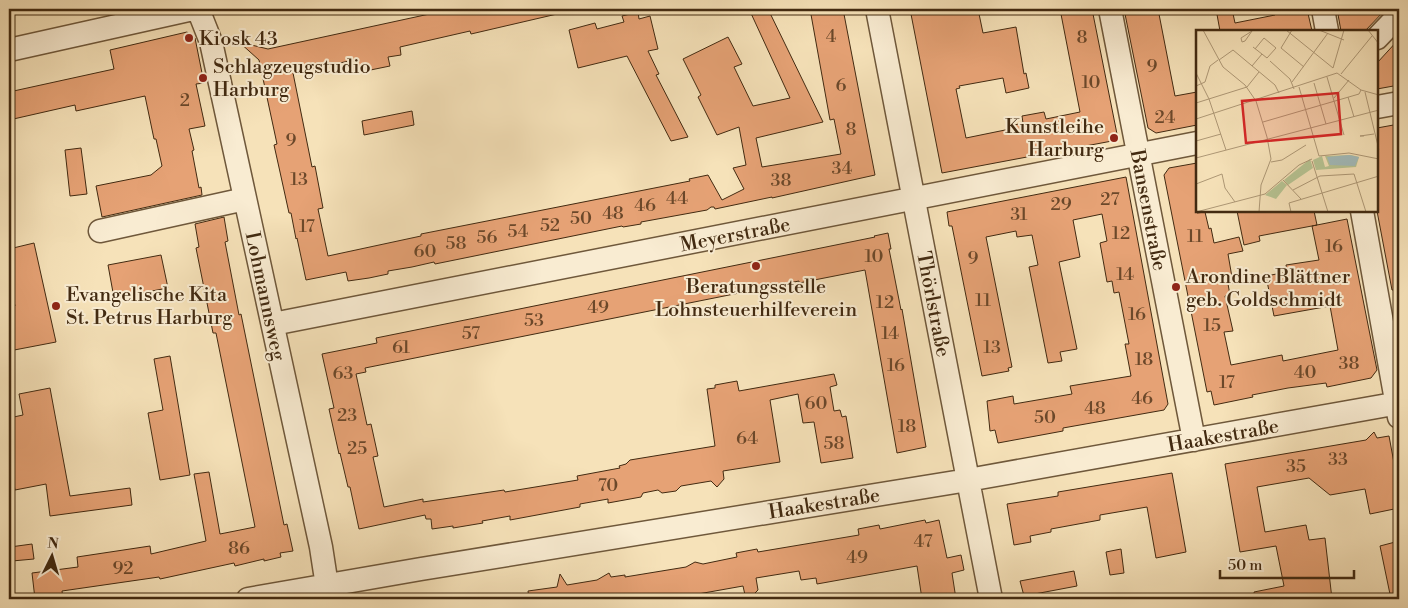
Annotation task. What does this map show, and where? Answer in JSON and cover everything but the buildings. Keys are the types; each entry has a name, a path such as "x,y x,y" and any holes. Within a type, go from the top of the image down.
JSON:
{"street":[{"path":"9,50 193,9"},
{"name":"Lohmannsweg","path":"198,9 212,42 319,538 328,593"},
{"name":"Thörlstraße","path":"877,9 991,599"},
{"name":"Bansenstraße","path":"1110,9 1194,440"},
{"path":"1323,9 1327,30"},
{"path":"1378,37 1399,15"},
{"path":"1378,107 1399,103"},
{"name":"Meyerstraße","path":"273,324 1196,143"},
{"path":"100,231 245,200"},
{"path":"1362,212 1399,408"},
{"name":"Haakestraße","path":"248,599 328,593 421,569 968,480 1194,440 1399,408"}],"place":[{"name":"Kiosk 43","path":"189,38"},
{"name":"Schlagzeugstudio Harburg","path":"203,78"},
{"name":"Kunstleihe Harburg","path":"1114,138"},
{"name":"Beratungsstelle Lohnsteuerhilfeverein","path":"756,266"},
{"name":"Arondine Blättner geb. Goldschmidt","path":"1176,287"},
{"name":"Evangelische Kita St. Petrus Harburg","path":"56,306"}]}
